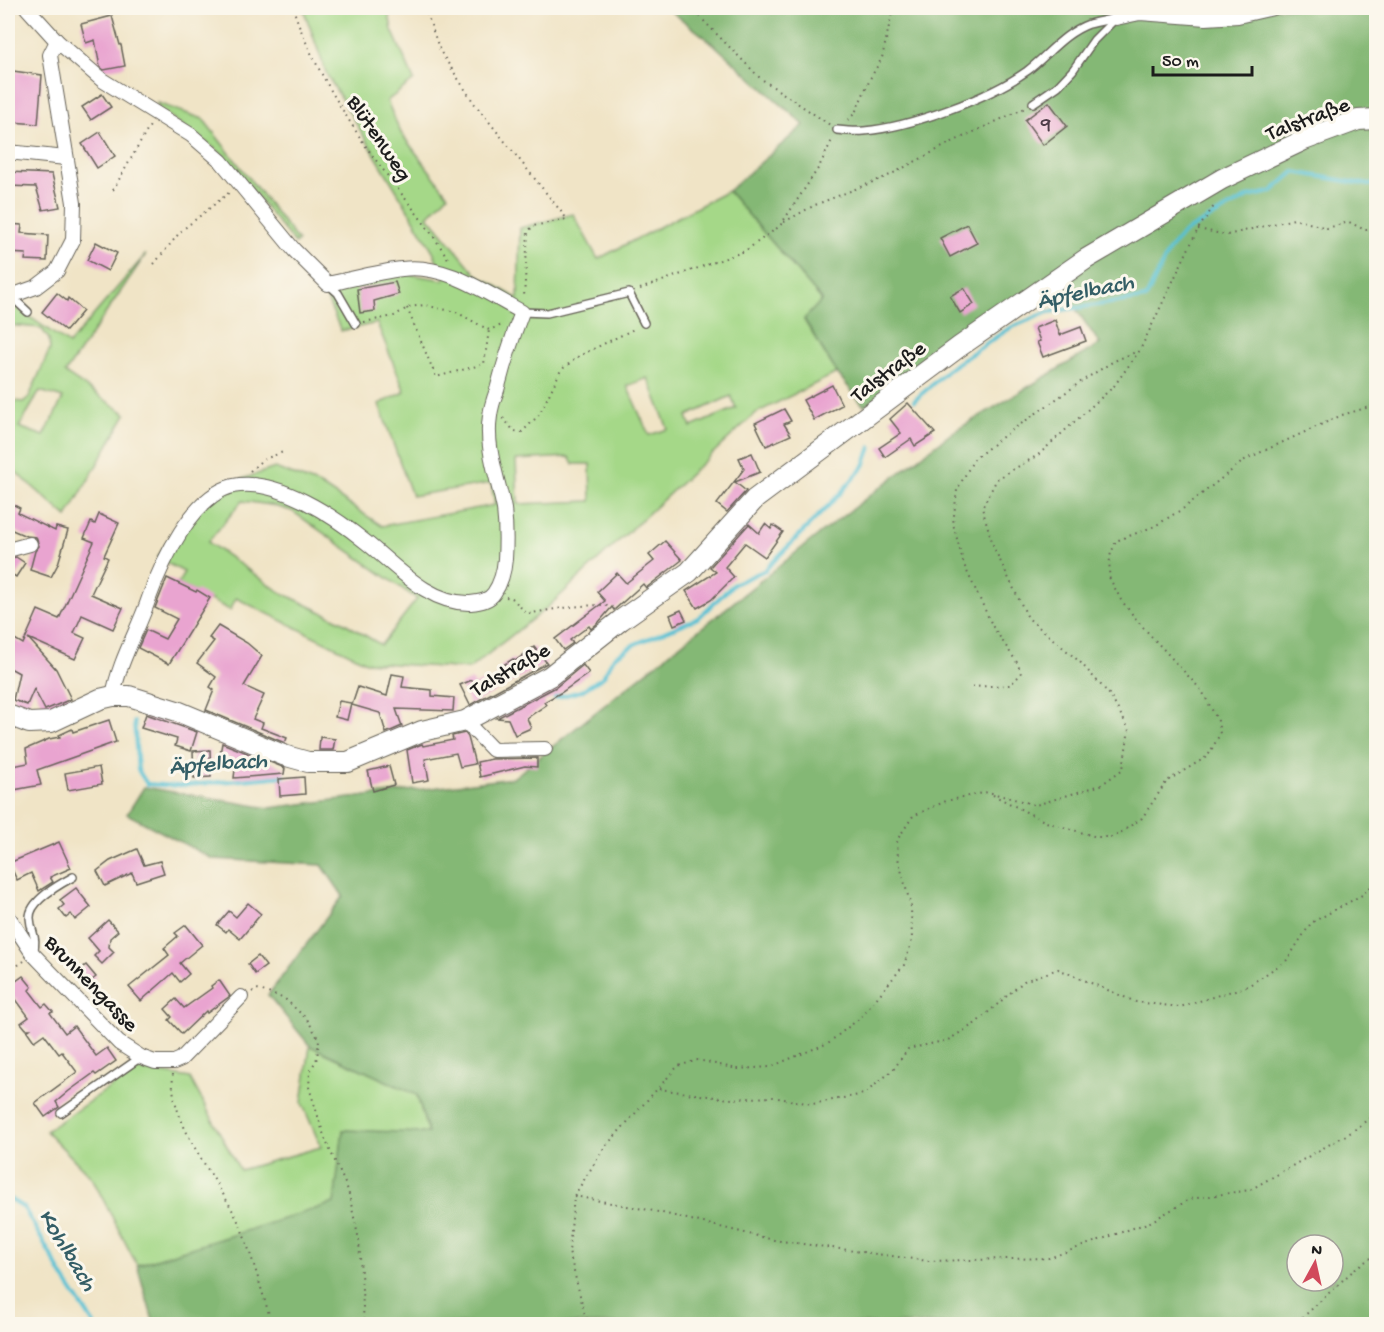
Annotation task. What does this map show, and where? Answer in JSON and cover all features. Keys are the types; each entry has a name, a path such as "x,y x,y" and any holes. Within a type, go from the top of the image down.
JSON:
{"street":[{"path":"27,8 57,41 102,80 198,142 221,161 294,250 328,284 403,268 434,270 454,276 520,317 507,351 490,415 491,456 504,511 506,544 504,570 493,595 486,600 474,603 457,603 438,597 420,586 364,541 303,499 275,490 236,486 213,496 192,515 165,560 117,675 113,696"},
{"path":"1116,18 1140,13 1206,18 1238,16 1273,8"},
{"path":"10,297 36,287 57,271 73,240 74,203 50,55 57,41"},
{"name":"Talstraße","path":"8,715 29,723 51,722 100,699 129,696 177,711 283,755 308,762 348,762 422,731 465,721 550,676 621,620 689,572 755,499 959,347 1086,259 1210,185 1305,140 1358,120 1377,119"},
{"path":"8,152 66,158"},
{"path":"8,550 30,544"},
{"name":"Talstraße","path":"465,721 493,750 544,749"},
{"name":"Brunnengasse","path":"8,916 33,954 119,1043 141,1058 155,1062 174,1062"},
{"path":"174,1062 181,1059 241,997"}],"lane":[{"path":"837,130 862,132 890,128 950,109 992,91 1027,71 1059,42 1087,25 1116,18"},
{"path":"1033,104 1058,86 1073,70 1094,40 1116,18"},
{"path":"328,284 338,293 356,324"},
{"path":"520,317 547,313 629,293 644,323"},
{"path":"10,297 28,312"},
{"path":"33,954 37,942 29,916 32,909 50,890 73,877"},
{"path":"61,1113 141,1058"}],"path":[{"name":"Blütenweg","path":"293,8 326,80 364,142 438,243 452,265 454,276"},
{"path":"425,8 440,51 474,103 567,219 532,226 528,232 520,317 489,330"},
{"path":"691,8 760,78 837,130"},
{"path":"781,224 819,167 837,130 855,113 882,58 893,8"},
{"path":"629,293 745,251 781,224 815,205 888,176 950,143 1033,104"},
{"path":"113,190 156,114"},
{"path":"154,264 181,231 212,204 240,184"},
{"path":"590,1324 585,1315 569,1252 574,1196 604,1148 678,1066 698,1060 737,1069 770,1067 828,1043 860,1018 904,965 912,940 911,907 898,858 897,840 913,816 946,801 988,792 1036,805 1101,785 1123,769 1129,729 1109,694 1080,662 1028,618 994,548 982,508 997,479 1038,455 1047,447 1114,386 1140,350 1198,229 1214,206 1210,185"},
{"path":"1198,229 1227,235 1294,219 1327,228 1349,222 1365,230 1377,224"},
{"path":"378,320 394,316 407,308 424,305 456,312 489,330"},
{"path":"407,308 436,377 484,364 489,330"},
{"path":"505,422 514,431 522,432 528,429 539,415 561,370 579,356 616,337 630,333 644,323"},
{"path":"972,687 1010,685 1021,674 1018,664 993,627 964,566 953,524 957,490 974,459 1001,438 1082,381 1114,361 1140,350"},
{"path":"988,792 1046,822 1097,837 1114,837 1142,818 1167,781 1208,756 1220,734 1218,721 1202,691 1161,648 1121,600 1110,577 1110,556 1116,542 1155,526 1175,514 1246,459 1342,415 1377,405"},
{"path":"236,486 262,460 283,452"},
{"path":"493,595 512,598 527,614 565,607 606,605"},
{"path":"658,1089 729,1099 773,1097 812,1104 864,1094 892,1070 908,1050 948,1040 976,1023 1024,981 1058,969 1136,1002 1179,1007 1248,986 1287,960 1311,923 1362,894 1377,882"},
{"path":"8,972 33,954"},
{"path":"241,997 257,989 285,999 308,1019 319,1040 317,1058 310,1072 309,1087 325,1139 348,1190 359,1240 364,1324"},
{"path":"174,1062 172,1089 187,1132 240,1226 272,1324"},
{"path":"574,1196 774,1240 928,1261 1050,1258 1150,1222 1190,1199 1250,1190 1353,1131 1377,1113"},
{"path":"1292,1324 1358,1266 1377,1255"}],"green space":[{"path":"303,8 388,8 392,30 414,80 387,101 401,133 448,195 428,216 476,274 518,299 520,228 573,214 598,259 728,191 822,300 804,320 837,373 756,413 549,606 469,669 366,662 236,598 230,610 178,584 184,572 157,558 188,511 236,481 275,468 320,485 382,526 495,505 491,483 412,496 379,404 405,392 377,323 341,331 324,292 402,273 445,280 433,251 327,75","holes":["648,378 668,429 649,435 627,386","731,396 736,408 691,427 687,416","569,457 573,464 590,464 591,501 518,504 516,460","242,501 271,505 292,511 417,599 381,645 343,622 280,592 208,542"]},
{"path":"667,8 1376,8 1376,1324 154,1324 137,1265 334,1203 343,1130 428,1133 417,1095 310,1046 268,995 343,896 322,865 213,859 127,814 144,787 269,808 513,778 818,535 953,432 1100,344 1054,277 864,406 837,373 804,319 822,300 728,191 804,125 711,42"},
{"path":"157,103 203,119 298,241 295,244 225,156 158,108"},
{"path":"146,254 65,373 126,414 67,517 8,465 8,400 23,402 29,397 50,349 49,339 41,328 8,325 8,302 69,344","holes":["40,391 63,398 44,436 19,427"]},
{"path":"310,1046 417,1095 428,1134 343,1130 335,1203 137,1265 92,1178 46,1131 137,1069 190,1078 240,1170 321,1147 302,1103"}],"building":[{"path":"112,16 125,66 104,70 100,67 95,40 86,43 81,24"},
{"path":"13,71 42,75 38,124 12,122"},
{"path":"102,94 111,107 91,120 82,107"},
{"path":"1049,102 1067,126 1043,145 1025,120"},
{"path":"100,132 115,156 97,168 82,144"},
{"path":"8,172 52,174 60,207 43,210 36,187 8,186"},
{"path":"8,224 22,225 21,233 48,235 47,261 25,260 26,254 8,253"},
{"path":"967,224 977,243 950,257 940,238"},
{"path":"96,242 117,253 108,271 87,260"},
{"path":"395,282 399,294 374,301 375,311 360,313 357,289"},
{"path":"964,288 974,304 960,313 950,296"},
{"path":"57,293 67,301 68,298 83,311 66,331 42,312"},
{"path":"1055,320 1060,335 1081,327 1086,341 1043,357 1035,328"},
{"path":"832,385 842,405 814,420 803,400"},
{"path":"908,403 935,433 915,446 911,439 885,457 879,448 901,433 890,419"},
{"path":"784,409 791,421 784,424 791,435 766,446 755,423"},
{"path":"752,453 760,472 735,482 746,491 727,512 717,504 744,469 739,458"},
{"path":"8,502 20,508 18,513 55,531 56,527 68,530 58,564 51,577 30,570 35,551 39,546 36,537 26,536 10,529 8,535"},
{"path":"99,514 119,523 104,556 108,558 91,594 123,608 113,629 82,615 74,633 85,638 75,659 28,638 56,669 71,699 45,710 34,689 27,705 13,700 19,673 8,667 8,635 23,644 38,610 59,619 94,542 84,538 91,522 95,524"},
{"path":"749,524 759,533 765,524 771,529 773,525 783,532 765,557 745,543 725,567 734,577 711,600 697,608 686,591 716,572 710,567"},
{"path":"665,541 682,560 646,588 643,584 614,610 612,607 591,629 589,626 570,640 573,643 563,650 555,639 605,601 597,592 617,573 626,583 654,561 649,555"},
{"path":"16,557 25,563 16,577 8,572 8,559"},
{"path":"167,578 210,598 169,664 138,648 146,630 165,639 177,619 155,608"},
{"path":"681,610 686,620 674,625 670,615"},
{"path":"218,626 247,643 262,656 244,686 264,695 253,719 263,723 261,728 287,738 285,743 206,710 214,690 210,687 216,677 197,663 214,641 209,638"},
{"path":"534,647 547,663 470,705 460,685 472,680 474,685 484,681 486,684 504,673 500,667 513,659 515,661"},
{"path":"583,665 589,673 544,702 546,705 527,718 531,728 515,735 508,719 497,718 556,687"},
{"path":"392,674 404,676 402,687 432,690 432,696 454,698 453,711 396,709 402,726 386,733 380,713 352,705 358,687 387,696"},
{"path":"339,701 351,703 347,720 335,717"},
{"path":"146,714 197,732 191,751 175,746 177,739 141,728"},
{"path":"109,720 116,742 37,770 41,785 8,791 8,767 28,763 26,749 60,737 59,735 72,729 73,732"},
{"path":"465,733 475,764 460,767 456,753 425,759 429,780 412,783 407,750 422,744 423,746 453,740 452,736"},
{"path":"320,737 335,739 333,750 319,750"},
{"path":"222,743 285,768 284,774 234,778 236,761 220,754"},
{"path":"210,750 211,777 194,778 193,751"},
{"path":"537,758 537,767 525,766 480,777 477,762 492,759"},
{"path":"389,766 394,785 373,791 368,771"},
{"path":"99,767 102,784 68,790 65,773"},
{"path":"304,777 305,794 280,796 279,779"},
{"path":"59,842 71,868 50,877 53,882 39,891 31,873 17,880 9,863"},
{"path":"137,849 144,865 160,861 164,873 136,882 132,873 105,886 97,871 110,861"},
{"path":"76,888 91,907 75,920 71,914 66,918 59,909 64,905 60,900"},
{"path":"248,903 261,914 240,939 228,929 226,932 217,925 229,911 236,917"},
{"path":"108,920 118,931 110,938 109,947 114,952 102,964 94,956 99,951 88,938"},
{"path":"186,925 202,945 180,963 189,974 180,982 173,973 141,1001 129,987 169,955 164,948 178,936 175,933"},
{"path":"258,956 266,966 255,974 248,964"},
{"path":"86,965 96,977 87,984 77,972"},
{"path":"23,976 32,987 29,990 42,1007 46,1004 53,1012 50,1013 65,1033 74,1026 96,1056 107,1048 116,1061 69,1091 56,1102 59,1107 45,1117 35,1103 77,1072 44,1034 34,1041 27,1031 30,1029 26,1029 21,1023 29,1017 15,998 8,1004 8,987"},
{"path":"219,980 230,996 207,1013 206,1011 182,1034 169,1020 172,1017 165,1009 176,999 184,1008 212,988 211,986"}],"waterway":[{"name":"Äpfelbach","path":"914,401 950,368 1010,328 1048,312 1146,298 1169,250 1183,233 1248,197 1271,192 1294,172 1369,185 1376,182"},
{"name":"Äpfelbach","path":"555,698 581,691 603,677 614,657 635,644 698,618 734,584 765,570 838,496 864,466 871,447"},
{"name":"Äpfelbach","path":"134,722 138,770 147,784 178,786 284,776"},
{"name":"Kohlbach","path":"8,1198 24,1208 65,1280 94,1324"}]}
